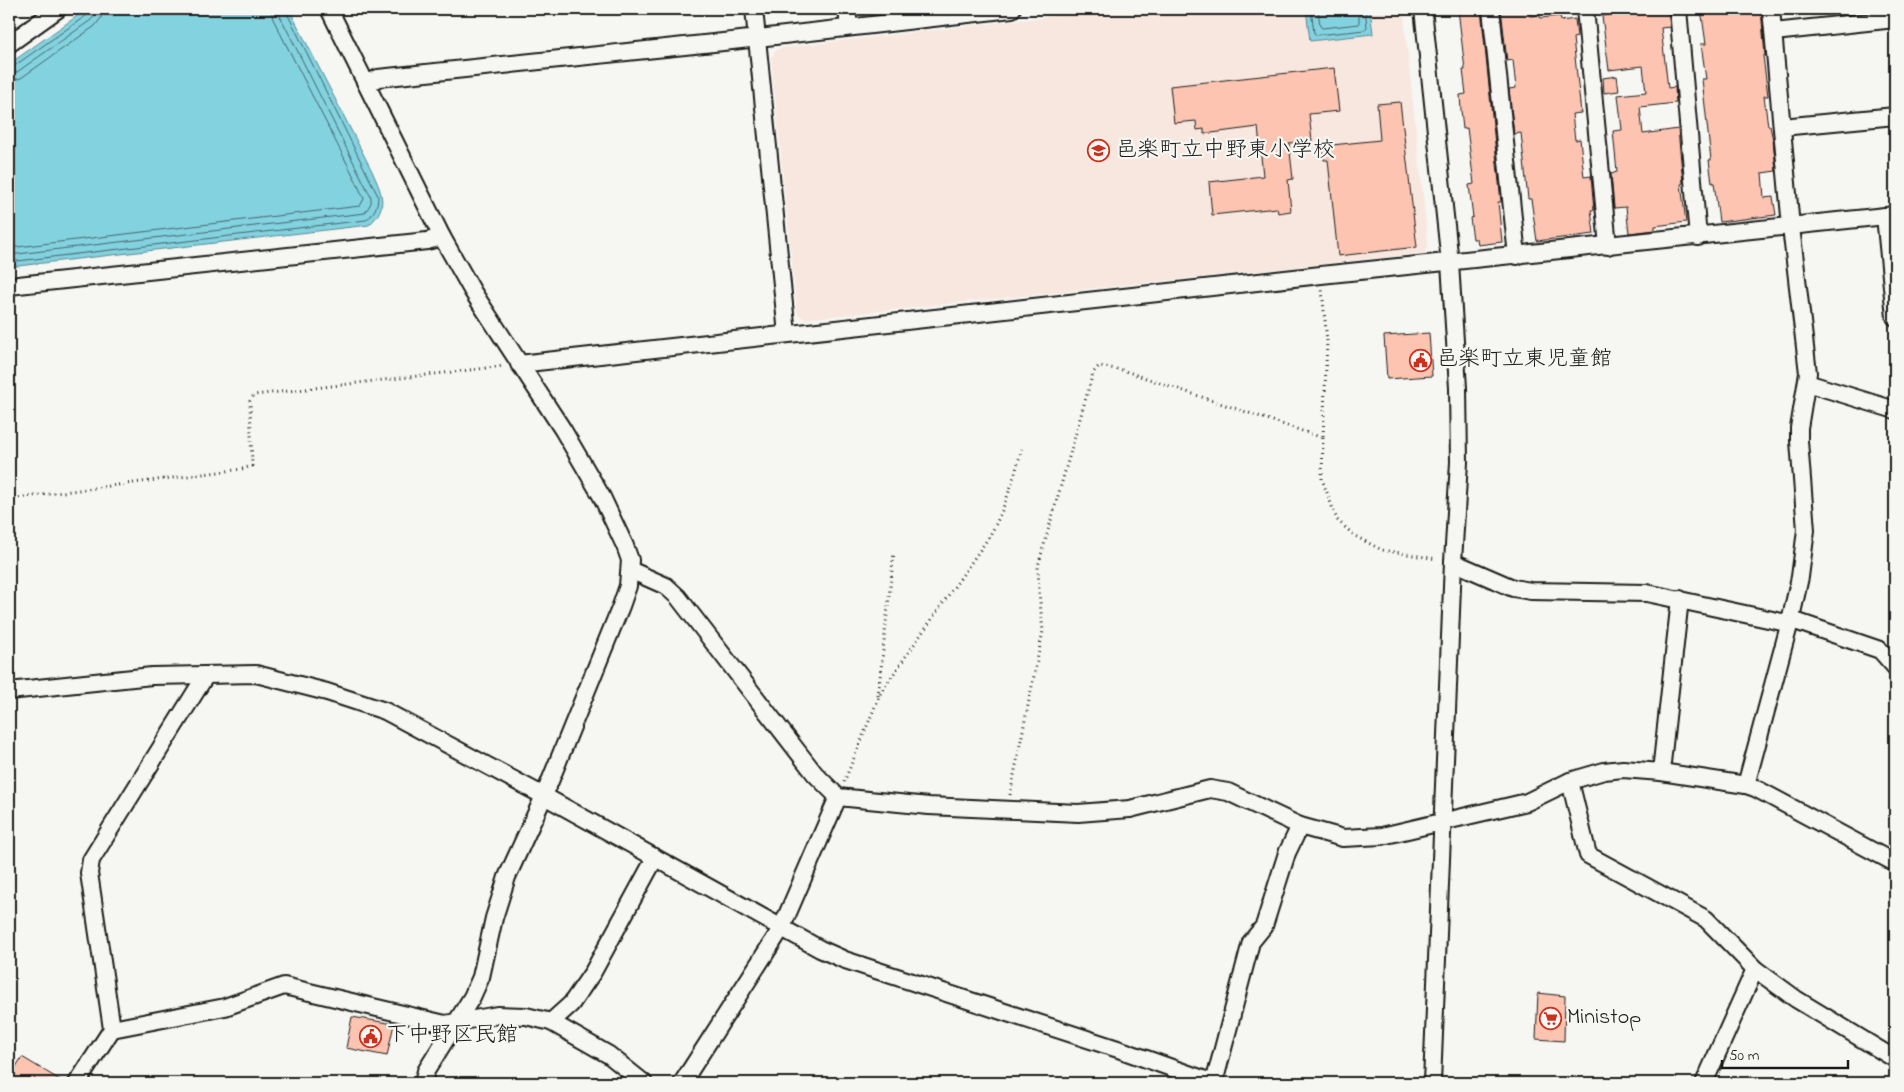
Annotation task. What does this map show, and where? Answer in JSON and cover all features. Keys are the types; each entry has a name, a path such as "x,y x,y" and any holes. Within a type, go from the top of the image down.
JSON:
{"street":[{"path":"9,44 58,9"},
{"path":"329,9 442,237 473,292 563,430 602,497 626,546 630,560 630,570 621,606 544,796 507,877 494,918 480,977 472,997 426,1071 423,1083"},
{"path":"754,9 788,334"},
{"path":"847,9 849,27"},
{"path":"367,84 378,78 757,38 849,27 940,13 1012,9"},
{"path":"1423,9 1450,263 1458,388 1459,462 1453,562 1432,1083"},
{"path":"1491,9 1516,256"},
{"path":"1585,9 1608,246"},
{"path":"1678,9 1698,237"},
{"path":"1746,785 1790,622 1800,577 1806,530 1799,428 1808,373 1791,226 1771,9"},
{"path":"1774,32 1895,19"},
{"path":"1782,127 1895,116"},
{"path":"519,364 1321,275 1890,216 1895,318"},
{"path":"9,286 417,242 442,237"},
{"path":"1807,383 1895,410"},
{"path":"1453,562 1513,588 1532,591 1647,593 1782,622 1798,622 1880,650 1895,667"},
{"path":"630,570 666,586 678,597 815,774 838,797 929,806 1078,813 1130,809 1210,789 1228,792 1300,826 1343,838 1382,836 1527,802 1570,780 1604,771 1623,769 1661,772 1755,788 1895,863"},
{"path":"1661,772 1680,599"},
{"path":"9,691 152,676 256,674 327,692 385,711 544,796 820,949 845,960 1121,1050 1214,1083 1251,942 1264,926 1286,852 1300,826"},
{"path":"77,1083 112,1029 89,873 91,860 206,675"},
{"path":"1570,780 1588,855 1706,919 1755,969 1796,999 1895,1058"},
{"path":"682,1083 781,929 838,797"},
{"path":"551,1022 571,1004 593,972 654,858"},
{"path":"1704,1083 1755,969"},
{"path":"112,1029 225,1007 284,986 445,1024 498,1015 526,1016 551,1022 609,1055 644,1083"}],"path":[{"path":"1321,275 1326,341 1322,479 1337,520 1355,536 1382,550 1453,562"},
{"path":"9,499 242,469 252,466 250,401 254,395 519,364"},
{"path":"1007,810 1043,631 1038,566 1093,373 1099,366 1122,370 1324,438"},
{"path":"838,797 881,692 989,537 1008,497 1022,449"},
{"path":"877,702 894,552"}],"shaded area":[{"name":"邑楽町立中野東小学校","path":"1114,9 1403,9 1428,244 1425,253 805,319 797,313 771,58 776,50 780,48"}],"water":[{"path":"87,9 289,9 381,192 382,205 376,218 369,225 9,267 9,64"},
{"path":"1306,9 1370,9 1373,34 1310,41"}],"building":[{"path":"1458,9 1481,9 1501,202 1498,202 1502,242 1478,245 1477,239 1473,239 1470,218 1473,217 1469,185 1474,184 1467,128 1463,129 1461,110 1460,95 1466,94"},
{"path":"1501,9 1530,9 1530,16 1540,15 1540,18 1560,16 1561,21 1575,19 1577,37 1573,38 1581,113 1572,114 1575,140 1580,139 1584,177 1591,176 1594,210 1591,210 1594,234 1537,241 1531,199 1528,199 1521,133 1514,134 1509,89 1516,88 1513,60 1507,61"},
{"path":"1644,9 1668,9 1670,27 1661,28 1668,88 1675,87 1676,103 1640,107 1643,134 1678,129 1683,183 1681,184 1686,222 1655,226 1655,230 1629,233 1626,207 1614,208 1611,174 1617,172 1613,131 1622,130 1618,95 1646,92 1643,66 1609,70 1602,16"},
{"path":"1701,9 1761,9 1765,56 1763,56 1768,96 1764,96 1768,126 1770,126 1773,140 1776,171 1762,173 1764,198 1773,197 1776,215 1719,222 1709,160 1711,160 1702,79 1706,79 1701,44 1706,44"},
{"path":"1334,68 1339,111 1309,114 1312,141 1289,143 1293,179 1288,180 1291,211 1278,213 1277,208 1212,215 1209,182 1263,176 1258,127 1204,134 1204,129 1197,130 1196,121 1174,123 1170,86"},
{"path":"1617,76 1619,91 1604,93 1603,78"},
{"path":"1400,102 1417,247 1338,256 1328,160 1324,160 1322,146 1380,140 1377,104"},
{"path":"1429,333 1432,376 1387,379 1384,336"},
{"name":"Ministop","path":"1538,993 1565,996 1564,1041 1536,1039"},
{"name":"下中野区民館","path":"352,1017 394,1024 387,1056 346,1048"},
{"path":"22,1057 65,1083 9,1083 9,1078"}],"place":[{"name":"邑楽町立中野東小学校","path":"1099,151"},
{"name":"邑楽町立東児童館","path":"1420,360"},
{"name":"Ministop","path":"1551,1018"},
{"name":"下中野区民館","path":"370,1036"}]}
